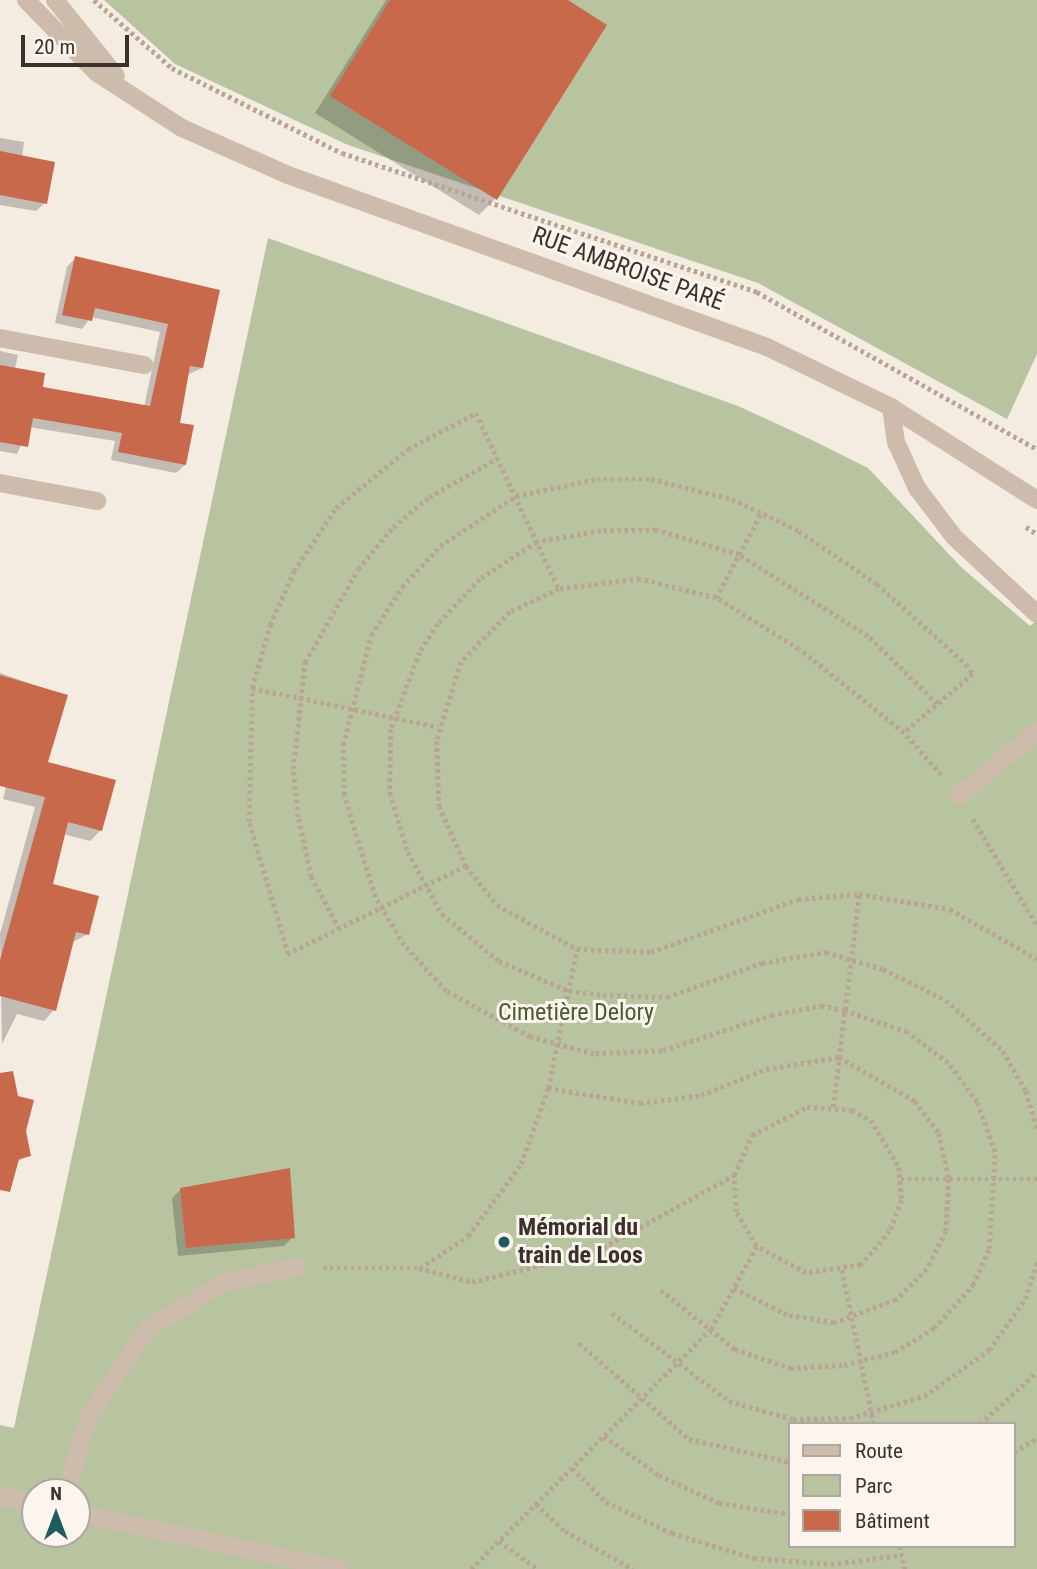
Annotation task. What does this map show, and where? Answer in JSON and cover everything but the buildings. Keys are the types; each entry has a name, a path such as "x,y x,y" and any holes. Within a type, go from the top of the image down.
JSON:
{"street":[{"name":"RUE AMBROISE PARÉ","path":"26,0 97,73 182,128 312,184 735,333 891,407 1037,500"},
{"name":"RUE AMBROISE PARÉ","path":"55,0 101,61 182,128"},
{"path":"0,338 144,365"},
{"path":"891,407 896,442 917,488 954,537 1037,614"},
{"path":"0,483 97,501"},
{"path":"959,796 1037,731"},
{"path":"70,1478 89,1416 148,1329 222,1283 297,1267"},
{"path":"0,1496 21,1501"},
{"path":"91,1516 339,1569"}],"path":[{"path":"94,0 172,68 342,153 757,292 1037,449"},
{"path":"466,866 288,954 267,897 250,822 252,688 294,571 336,509 408,449 476,413 559,589"},
{"path":"339,929 311,877 298,817 293,769 305,662 358,569 429,497 498,458"},
{"path":"661,1290 735,1349 790,1368 862,1362 895,1352 934,1328 973,1285 989,1249 997,1178 977,1102 947,1063 882,1020 822,1006 773,1015 716,1038 636,1054 557,1045 530,1037 446,990 382,909 354,843 344,795 350,709 371,635 401,587 440,546 516,496 597,479 651,479 761,513 877,584 966,664 973,674 904,733"},
{"path":"716,598 761,513"},
{"path":"937,704 868,636 739,555 656,530 537,542 480,579 438,624 395,718 390,793 427,886 442,914 499,961 569,990 667,997 762,963 826,952 851,962 883,969 946,1000 1003,1051 1026,1091 1037,1129"},
{"path":"1037,925 959,796 904,733 799,649 716,598 640,579 559,589 510,612 486,633 461,662 438,727 439,806 466,866 497,905 577,949 662,950 751,912 798,899 859,894 950,909 1037,958"},
{"path":"252,688 438,727"},
{"path":"833,1107 859,894"},
{"path":"419,1268 467,1236 499,1199 521,1164 548,1088 577,949"},
{"path":"548,1088 640,1103 701,1096 766,1069 839,1057 915,1101 939,1133 949,1179 946,1231 927,1269 896,1300 852,1319 834,1323 787,1315 733,1288"},
{"path":"807,1107 833,1107 871,1120 901,1178 898,1216 883,1243 861,1265 842,1270 806,1273 756,1246 736,1212 734,1175 751,1135 770,1122 807,1107"},
{"path":"297,1267 419,1268 472,1282 535,1269 597,1251 734,1175"},
{"path":"901,1178 1037,1178"},
{"path":"471,1569 711,1329 756,1246"},
{"path":"612,1313 675,1365 729,1401 793,1419 872,1414 924,1396 989,1349 1025,1298 1037,1261"},
{"path":"842,1270 874,1422"},
{"path":"579,1343 638,1402 689,1439 788,1462"},
{"path":"982,1422 1037,1372"},
{"path":"604,1436 659,1475 719,1503 788,1514"},
{"path":"1016,1451 1037,1438"},
{"path":"572,1468 606,1502 672,1533 754,1558 831,1564 902,1555"},
{"path":"536,1504 565,1531 633,1569"},
{"path":"499,1541 538,1569"},
{"path":"900,1548 905,1569"}],"green space":[{"path":"104,0 1037,0 1037,354 1007,419 758,283 348,145 175,64"},
{"name":"Cimetière Delory","path":"268,238 738,406 812,440 868,468 961,567 1030,626 1037,620 1037,1569 0,1569 0,1425 14,1428"}],"place":[{"name":"Mémorial du train de Loos","path":"504,1242"}]}
